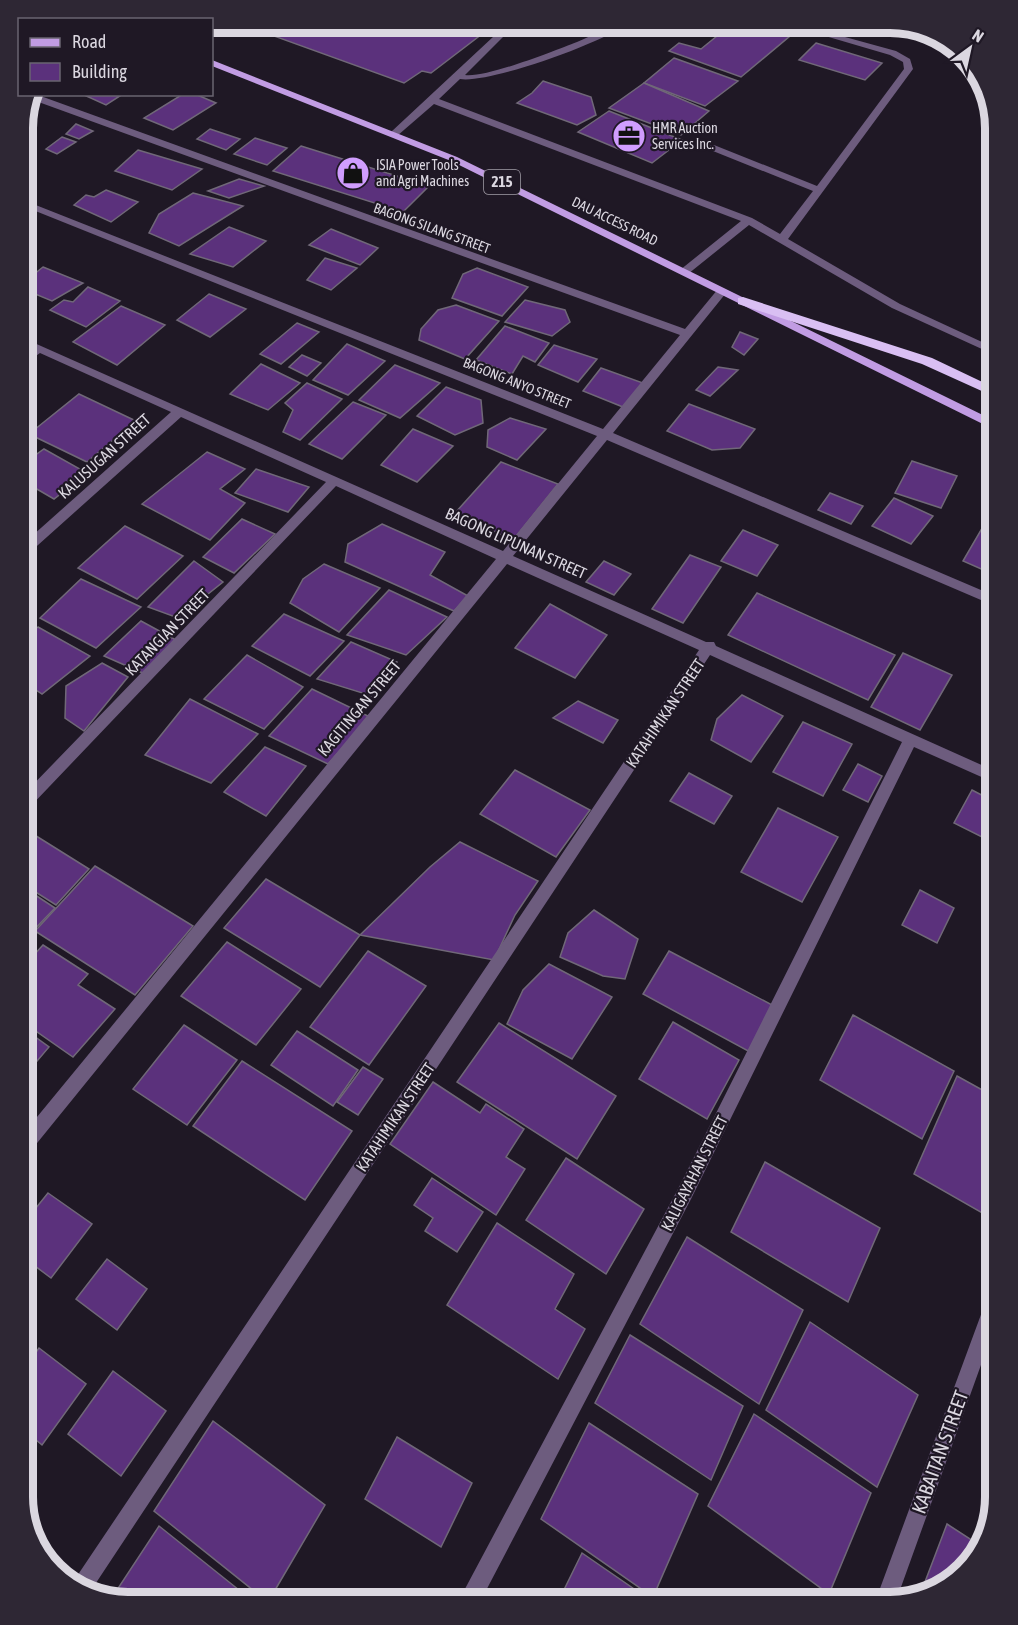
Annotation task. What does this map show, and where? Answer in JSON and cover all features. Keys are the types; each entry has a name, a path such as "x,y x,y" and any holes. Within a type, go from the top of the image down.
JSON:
{"highway":[{"path":"743,301 927,361 985,388"}],"main road":[{"name":"DAU ACCESS ROAD","path":"213,63 394,134 484,173 985,420"}],"street":[{"path":"394,134 502,33"},
{"path":"457,76 485,76 580,44 603,33"},
{"path":"782,239 909,69 907,61 893,53 821,33"},
{"name":"BAGONG SILANG STREET","path":"38,99 687,334"},
{"path":"433,100 748,219 896,306 985,347"},
{"path":"711,147 819,190"},
{"name":"BAGONG ANYO STREET","path":"33,207 607,435 985,596"},
{"path":"684,272 748,219"},
{"name":"KAGITINGAN STREET","path":"33,1134 607,435 722,291"},
{"name":"BAGONG LIPUNAN STREET","path":"33,345 709,646 985,772"},
{"path":"33,353 39,348"},
{"name":"KALUSUGAN STREET","path":"33,541 180,411"},
{"name":"KATANGIAN STREET","path":"33,795 334,481"},
{"name":"KATAHIMIKAN STREET","path":"85,1581 709,646"},
{"name":"KALIGAYAHAN STREET","path":"474,1592 685,1193 911,739"},
{"name":"KABAITAN STREET","path":"889,1592 985,1331"}],"building":[{"path":"266,33 482,34 431,73 422,71 404,83"},
{"path":"721,33 794,33 741,77 669,51 679,43 701,49"},
{"path":"816,43 882,63 865,80 799,60"},
{"path":"674,58 738,81 705,106 644,83"},
{"path":"543,81 591,97 596,115 577,125 517,103 532,93"},
{"path":"644,83 709,111 681,135 609,108"},
{"path":"86,96 120,96 106,105"},
{"path":"180,96 200,96 216,103 173,130 144,118"},
{"path":"609,111 682,140 652,163 578,132"},
{"path":"76,124 93,131 79,139 66,134"},
{"path":"210,129 240,139 226,150 197,139"},
{"path":"62,137 76,142 57,154 46,149"},
{"path":"255,138 287,148 267,165 234,154"},
{"path":"301,146 429,186 403,212 273,171"},
{"path":"138,150 202,169 172,190 115,171"},
{"path":"239,179 264,186 229,198 208,191"},
{"path":"106,190 138,202 111,222 74,205 86,195 94,197"},
{"path":"193,193 243,206 179,246 149,233 159,214"},
{"path":"229,227 266,241 233,267 190,254"},
{"path":"331,229 378,248 360,265 309,245"},
{"path":"325,258 357,268 331,290 307,280"},
{"path":"43,267 83,283 52,301 33,293 33,275"},
{"path":"477,268 528,287 502,316 452,298 463,274"},
{"path":"88,287 120,301 86,327 50,310 64,300 73,302"},
{"path":"209,294 246,309 210,337 177,320"},
{"path":"525,300 565,310 570,322 552,336 505,322"},
{"path":"456,305 499,321 465,359 419,340 421,329 438,310"},
{"path":"121,306 165,325 117,365 73,342"},
{"path":"297,323 319,332 281,364 260,354"},
{"path":"505,326 549,343 535,362 523,356 512,374 476,360"},
{"path":"740,332 758,339 744,355 732,347"},
{"path":"347,344 385,361 348,395 313,380"},
{"path":"554,345 597,359 578,382 538,365"},
{"path":"302,355 321,363 307,376 289,367"},
{"path":"261,364 300,383 268,410 230,394"},
{"path":"395,365 440,383 400,418 359,400"},
{"path":"718,367 738,370 710,396 696,390"},
{"path":"601,368 643,383 623,407 583,391"},
{"path":"307,383 342,399 300,440 283,432 293,410 285,403"},
{"path":"446,387 481,400 483,423 455,435 417,416"},
{"path":"79,394 136,421 87,462 33,436 33,431"},
{"path":"353,402 386,415 342,459 309,444"},
{"path":"689,404 755,429 740,448 712,450 667,431"},
{"path":"510,418 546,429 517,460 487,447 488,430"},
{"path":"413,429 453,446 417,482 381,465"},
{"path":"44,449 87,473 54,499 33,487 33,457"},
{"path":"207,452 245,469 220,489 245,503 210,540 142,504"},
{"path":"912,461 957,476 941,508 895,493"},
{"path":"501,462 558,484 513,540 455,513"},
{"path":"256,469 309,487 288,512 235,493"},
{"path":"830,493 863,506 851,524 818,510"},
{"path":"894,498 933,516 911,544 872,526"},
{"path":"242,519 275,534 234,573 203,557"},
{"path":"985,523 985,571 963,561"},
{"path":"382,524 445,552 430,575 468,596 454,611 345,562 348,544"},
{"path":"125,526 183,556 137,599 78,568"},
{"path":"743,530 778,545 757,576 721,561"},
{"path":"690,555 721,567 683,623 652,609"},
{"path":"194,561 223,582 178,618 148,607"},
{"path":"604,561 631,574 614,595 586,582"},
{"path":"324,564 380,588 339,632 290,603 303,579"},
{"path":"81,579 141,607 96,648 40,618"},
{"path":"389,590 447,617 406,655 347,635"},
{"path":"757,593 895,655 868,700 728,635"},
{"path":"550,604 607,635 575,678 515,648"},
{"path":"284,614 344,641 310,676 252,646"},
{"path":"141,621 176,640 145,674 104,656"},
{"path":"38,627 90,656 42,694 33,688 33,630"},
{"path":"351,642 397,662 372,696 317,679"},
{"path":"903,653 952,675 920,730 871,707"},
{"path":"247,655 303,687 264,729 204,699"},
{"path":"102,663 128,677 84,731 65,718 66,686"},
{"path":"312,689 370,717 328,764 269,736"},
{"path":"742,695 783,716 751,762 711,740 717,719"},
{"path":"190,699 258,734 211,783 145,755"},
{"path":"578,701 618,720 603,743 553,718"},
{"path":"803,722 852,744 823,796 773,772"},
{"path":"265,747 306,766 266,816 224,792"},
{"path":"858,764 882,776 868,802 843,790"},
{"path":"515,770 590,810 556,857 480,814"},
{"path":"689,773 732,796 714,824 670,801"},
{"path":"972,790 985,797 985,838 954,823"},
{"path":"778,808 838,837 802,902 741,872"},
{"path":"33,834 89,869 56,905 33,890"},
{"path":"460,842 538,881 515,915 494,960 360,935 430,867"},
{"path":"95,866 193,926 135,995 35,931"},
{"path":"266,879 360,935 320,987 224,928"},
{"path":"920,890 954,908 937,943 902,925"},
{"path":"33,894 55,908 33,931"},
{"path":"594,910 638,939 625,979 603,976 560,957 568,933"},
{"path":"227,942 301,989 256,1045 181,996"},
{"path":"43,945 88,974 78,985 115,1009 73,1057 33,1029 33,956"},
{"path":"368,951 426,986 369,1065 310,1027"},
{"path":"669,951 774,1006 750,1052 643,994"},
{"path":"549,964 612,997 572,1059 507,1024 523,990"},
{"path":"853,1015 954,1071 922,1139 820,1080"},
{"path":"673,1022 739,1060 707,1119 639,1079"},
{"path":"499,1023 616,1096 577,1159 457,1082"},
{"path":"184,1025 237,1060 187,1125 133,1089"},
{"path":"297,1031 358,1070 333,1106 271,1065"},
{"path":"33,1035 49,1047 33,1066"},
{"path":"242,1061 352,1131 305,1200 193,1126"},
{"path":"363,1067 383,1079 358,1115 337,1102"},
{"path":"957,1076 985,1091 984,1214 914,1174"},
{"path":"433,1082 480,1113 486,1104 524,1129 506,1157 525,1169 496,1215 390,1144"},
{"path":"566,1158 644,1209 606,1274 526,1220"},
{"path":"765,1162 880,1228 848,1302 731,1232"},
{"path":"432,1178 483,1212 457,1252 425,1231 433,1218 414,1205"},
{"path":"48,1193 92,1224 51,1278 33,1264 33,1212"},
{"path":"497,1223 574,1274 555,1309 585,1329 558,1379 447,1305"},
{"path":"687,1237 803,1310 759,1404 640,1324"},
{"path":"107,1259 147,1289 117,1330 76,1299"},
{"path":"810,1322 918,1395 877,1487 766,1410"},
{"path":"630,1335 743,1406 711,1480 595,1403"},
{"path":"39,1348 86,1384 42,1445 33,1437 33,1356"},
{"path":"113,1371 166,1411 121,1476 68,1434"},
{"path":"754,1414 871,1493 830,1592 826,1592 708,1506"},
{"path":"213,1421 325,1505 274,1592 255,1592 154,1511"},
{"path":"589,1423 698,1494 655,1592 646,1592 541,1519"},
{"path":"397,1437 472,1483 441,1547 365,1499"},
{"path":"947,1524 974,1541 953,1568 943,1576 924,1585"},
{"path":"159,1526 242,1592 122,1592 116,1591"},
{"path":"582,1553 639,1592 563,1592"}],"place":[{"name":"HMR Auction Services Inc.","path":"629,136"},
{"name":"ISIA Power Tools and Agri Machines","path":"353,173"}]}
